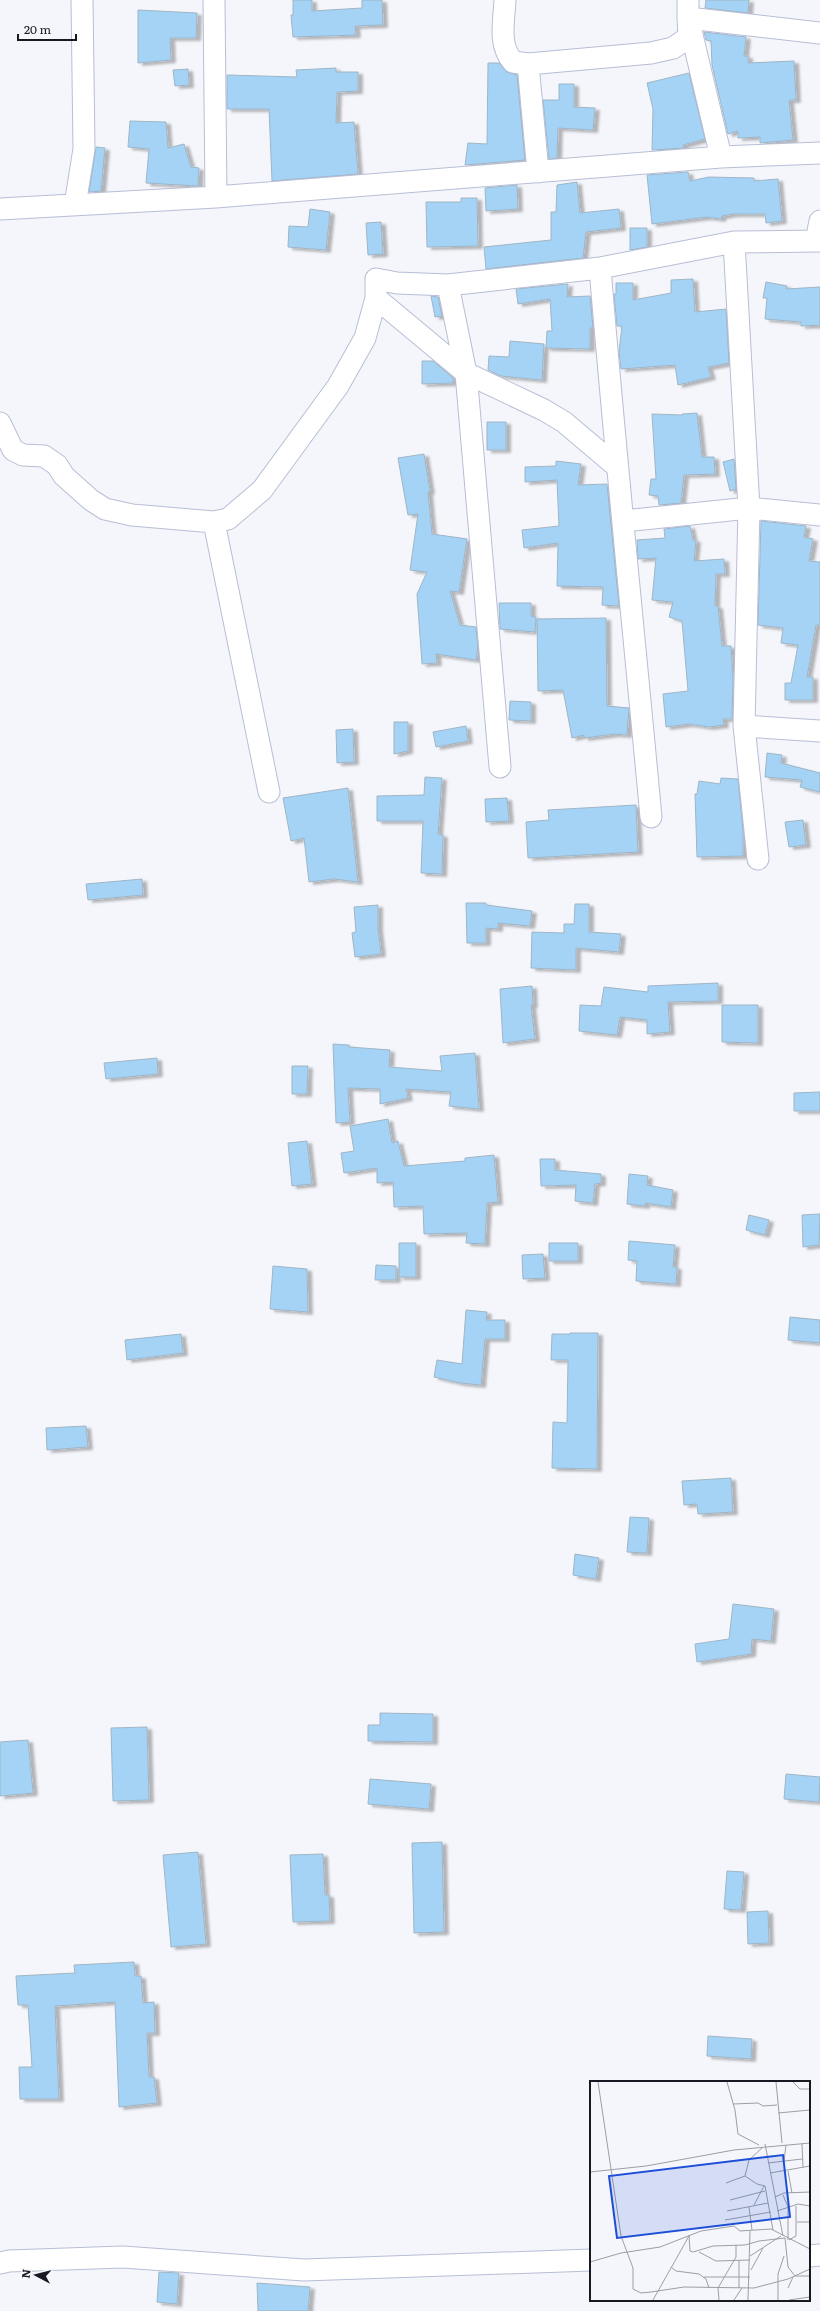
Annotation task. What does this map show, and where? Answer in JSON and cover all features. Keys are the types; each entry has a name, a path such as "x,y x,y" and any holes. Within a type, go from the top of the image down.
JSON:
{"street":[{"path":"76,205 84,149 82,0"},
{"path":"214,0 216,197"},
{"path":"505,0 503,40 506,54 513,62 528,64 651,53 673,48 689,38 688,9"},
{"path":"688,9 820,33"},
{"path":"688,9 721,157"},
{"path":"528,64 538,172"},
{"path":"0,209 216,197 721,157 820,153"},
{"path":"0,423 13,450 23,455 44,456 57,464 64,476 91,500 105,509 132,515 214,522 228,519 262,490 329,399 365,338 376,298 376,279 397,283 448,285 600,268 734,242 819,234"},
{"path":"734,242 749,508 744,726 758,859"},
{"path":"600,268 616,466 624,521 651,817"},
{"path":"448,285 466,373 500,767"},
{"path":"376,298 466,373 551,414 564,422 616,466"},
{"path":"624,521 749,508 820,515"},
{"path":"214,522 269,792"},
{"path":"744,726 820,731"},
{"path":"810,2256 820,2255"},
{"path":"0,2263 8,2261 123,2257 304,2270 590,2260"}],"building":[{"path":"293,0 312,0 312,11 362,8 362,0 382,0 383,25 355,26 356,35 293,37 291,15 293,15"},
{"path":"706,0 749,0 748,13 705,8"},
{"path":"138,10 197,13 196,38 170,38 171,60 138,63"},
{"path":"704,32 746,37 744,56 748,56 748,63 794,61 796,100 789,100 793,140 760,143 760,137 738,138 738,131 728,134 712,65 711,41 706,40"},
{"path":"488,63 499,63 507,72 517,75 525,160 465,165 468,143 487,144"},
{"path":"336,68 336,72 358,72 358,91 337,92 336,123 354,122 358,174 272,181 269,109 227,109 227,75 297,77 296,70"},
{"path":"188,69 189,85 175,86 173,70"},
{"path":"689,73 705,139 683,145 684,148 652,150 653,109 647,83"},
{"path":"559,84 574,84 574,107 595,108 593,130 558,128 557,158 549,159 543,100 559,100"},
{"path":"130,121 166,122 168,148 184,144 191,167 199,168 198,186 146,183 149,149 128,147"},
{"path":"96,147 105,148 101,191 89,192"},
{"path":"688,172 690,181 709,177 754,178 754,181 778,179 782,221 766,223 765,214 733,214 722,216 721,219 707,217 652,224 647,175"},
{"path":"577,182 580,213 619,209 621,228 586,232 583,258 486,269 484,247 551,240 551,212 556,212 557,185"},
{"path":"517,185 518,209 486,211 485,188"},
{"path":"461,198 477,198 478,246 427,247 426,202 461,202"},
{"path":"310,209 330,212 326,250 288,247 289,226 308,227"},
{"path":"381,222 383,254 368,255 366,223"},
{"path":"630,228 647,228 647,247 630,250"},
{"path":"693,279 695,312 726,309 729,363 708,367 711,377 678,385 675,365 621,369 619,351 622,326 617,326 614,294 616,294 616,283 633,283 633,300 671,293 671,280"},
{"path":"766,282 787,286 786,289 820,287 820,325 801,326 801,322 765,319 767,298 763,298"},
{"path":"568,284 567,297 590,296 593,328 590,328 590,349 546,348 547,331 552,331 550,299 518,304 516,289"},
{"path":"431,296 438,297 442,316 435,317"},
{"path":"510,341 544,344 542,380 501,376 488,370 489,356 509,357"},
{"path":"422,361 433,361 453,378 453,383 422,384"},
{"path":"697,413 702,457 714,457 715,474 684,475 681,503 659,505 658,496 649,495 651,479 656,479 652,414 682,415"},
{"path":"487,422 506,422 506,450 487,450"},
{"path":"424,454 430,491 428,492 432,534 467,539 459,592 450,591 460,625 476,627 478,647 476,660 436,654 437,663 422,664 417,594 427,572 410,570 418,514 408,515 398,458"},
{"path":"734,459 736,489 730,491 723,462"},
{"path":"556,461 581,464 578,485 607,484 619,606 602,605 603,587 557,586 558,543 524,548 522,530 559,526 557,480 525,482 525,467 556,466"},
{"path":"761,521 806,526 804,537 813,539 809,561 820,562 820,625 816,625 807,677 813,677 813,700 785,700 785,683 791,683 798,645 781,643 783,628 758,625"},
{"path":"690,526 693,540 696,540 694,561 724,559 725,574 716,574 715,606 718,606 722,646 731,646 733,679 732,719 723,719 724,725 709,727 689,724 666,727 663,694 688,691 682,621 669,617 673,602 652,600 656,558 638,559 637,540 665,538 664,529"},
{"path":"499,603 531,603 531,616 536,617 535,632 500,629"},
{"path":"606,618 607,706 629,708 627,735 615,734 584,738 584,735 572,738 563,690 538,691 537,619"},
{"path":"510,701 531,702 531,721 509,720"},
{"path":"394,722 408,722 408,751 394,754"},
{"path":"466,726 468,741 436,747 433,732"},
{"path":"353,729 354,762 337,763 336,730"},
{"path":"767,753 782,755 781,763 820,773 820,792 800,787 802,780 765,777"},
{"path":"425,777 442,778 438,834 443,835 442,874 421,873 423,821 377,821 377,796 424,795"},
{"path":"721,778 738,779 743,831 743,856 697,857 695,794 697,794 699,781 720,784"},
{"path":"348,788 358,882 334,879 309,882 304,838 291,841 283,798"},
{"path":"507,798 509,821 486,822 485,799"},
{"path":"636,805 638,852 528,858 526,822 549,820 548,810"},
{"path":"803,820 806,845 789,847 785,822"},
{"path":"142,879 143,895 88,900 86,884"},
{"path":"466,903 486,903 486,905 532,911 530,926 498,923 498,929 486,928 486,943 467,943"},
{"path":"575,904 589,904 589,932 621,934 619,952 576,948 576,970 531,968 532,932 564,933 564,924 574,924"},
{"path":"378,905 378,928 381,954 355,957 352,933 356,932 354,907"},
{"path":"718,983 718,1001 668,1002 670,1032 647,1034 647,1020 620,1017 617,1035 579,1031 580,1005 601,1006 604,987 648,992 648,986"},
{"path":"532,986 533,1005 531,1005 535,1039 503,1043 500,989"},
{"path":"722,1005 758,1005 758,1043 722,1042"},
{"path":"333,1044 349,1045 349,1047 390,1050 389,1067 442,1071 440,1056 475,1053 479,1109 449,1106 451,1092 406,1089 408,1098 380,1104 380,1089 348,1088 350,1122 336,1123"},
{"path":"157,1058 158,1074 106,1079 104,1063"},
{"path":"292,1066 308,1066 307,1094 292,1094"},
{"path":"820,1092 820,1111 794,1111 794,1093"},
{"path":"388,1119 392,1143 398,1141 404,1166 465,1161 465,1158 494,1155 498,1202 487,1203 485,1244 466,1243 467,1233 424,1234 423,1206 394,1207 393,1182 377,1183 377,1168 344,1173 341,1153 354,1151 350,1126"},
{"path":"307,1141 312,1184 292,1186 288,1143"},
{"path":"540,1159 555,1159 555,1170 601,1174 601,1183 595,1184 593,1203 575,1201 576,1185 541,1186"},
{"path":"629,1174 648,1176 647,1185 673,1190 671,1207 645,1203 645,1206 627,1204"},
{"path":"820,1214 819,1245 803,1247 802,1215"},
{"path":"749,1215 769,1220 765,1235 746,1230"},
{"path":"629,1241 675,1245 673,1267 677,1267 676,1284 636,1281 637,1261 628,1260"},
{"path":"399,1243 416,1243 416,1277 399,1277"},
{"path":"549,1243 578,1243 578,1261 549,1261"},
{"path":"543,1254 545,1278 523,1279 522,1255"},
{"path":"376,1265 396,1266 396,1280 375,1280"},
{"path":"273,1266 307,1269 308,1312 270,1309"},
{"path":"466,1310 487,1312 486,1320 505,1320 505,1339 485,1339 481,1385 460,1383 434,1377 437,1360 462,1364"},
{"path":"790,1317 820,1320 820,1343 788,1340"},
{"path":"598,1333 597,1469 552,1468 553,1422 567,1423 568,1360 551,1360 552,1334"},
{"path":"181,1334 183,1353 127,1360 125,1340"},
{"path":"86,1426 88,1447 47,1450 46,1428"},
{"path":"731,1478 733,1512 698,1514 697,1504 684,1505 682,1481"},
{"path":"630,1517 649,1518 647,1553 627,1552"},
{"path":"575,1554 599,1558 596,1579 573,1575"},
{"path":"733,1604 774,1609 771,1641 752,1639 751,1654 697,1662 695,1644 729,1639"},
{"path":"380,1713 433,1714 433,1742 368,1741 368,1725 380,1725"},
{"path":"147,1727 149,1800 113,1801 111,1728"},
{"path":"28,1740 33,1793 0,1796 0,1742"},
{"path":"786,1774 820,1777 819,1802 784,1799"},
{"path":"370,1779 431,1784 429,1809 368,1804"},
{"path":"442,1842 444,1932 414,1933 412,1843"},
{"path":"198,1852 206,1944 171,1947 163,1855"},
{"path":"323,1854 325,1895 329,1895 330,1921 293,1922 290,1855"},
{"path":"727,1871 744,1872 741,1910 724,1909"},
{"path":"768,1911 769,1943 748,1944 747,1912"},
{"path":"134,1962 135,1976 141,1976 143,2003 154,2002 155,2033 147,2033 149,2077 154,2077 157,2103 119,2107 115,2002 55,2006 59,2099 20,2099 19,2067 32,2067 28,2005 18,2005 16,1976 75,1973 74,1965"},
{"path":"708,2036 752,2039 751,2059 707,2056"},
{"path":"159,2272 179,2273 177,2304 157,2302"},
{"path":"257,2283 310,2287 308,2311 258,2311"}]}
